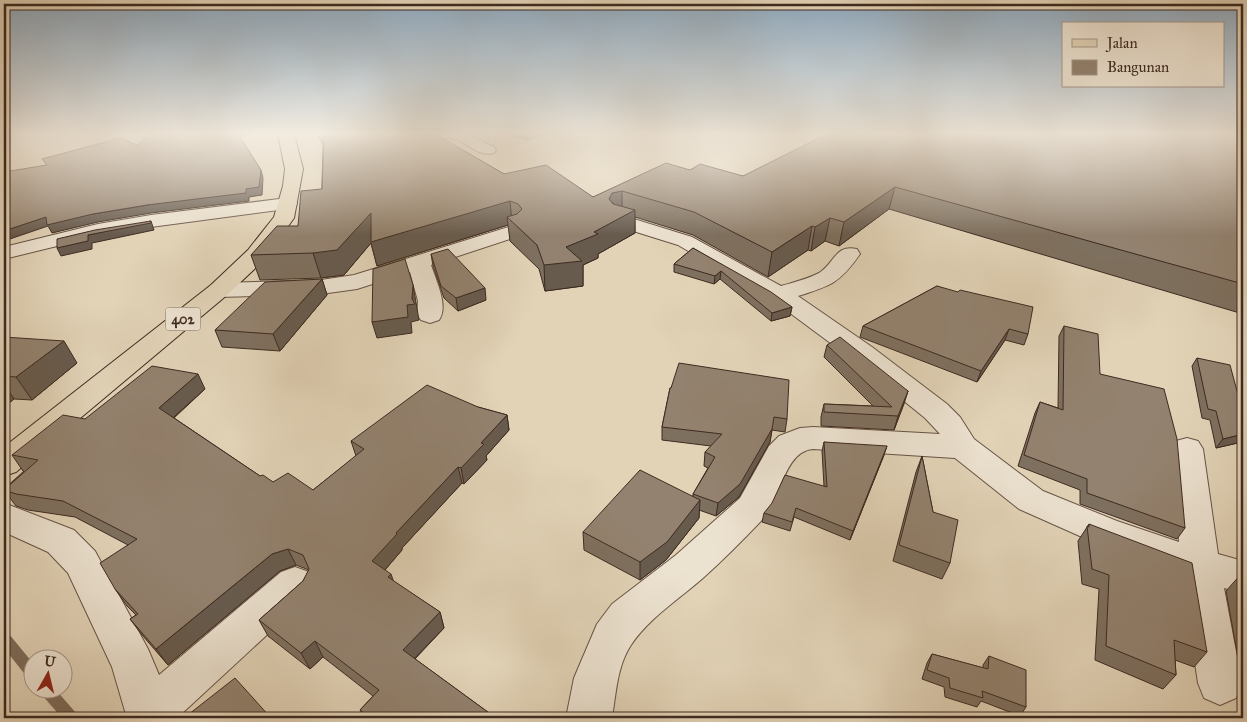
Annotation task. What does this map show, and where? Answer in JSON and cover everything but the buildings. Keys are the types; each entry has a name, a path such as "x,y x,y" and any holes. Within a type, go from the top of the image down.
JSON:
{"main road":[{"name":"402","path":"6,460 219,290 256,255 284,218 292,186 294,168"}],"street":[{"path":"6,252 98,230 287,204"},
{"path":"620,221 686,241 779,294 862,353 936,411 949,424 963,447 1031,500 1104,531 1200,566 1243,577"},
{"path":"219,290 337,286 357,282 512,232"},
{"path":"779,294 822,281 830,276 848,254"},
{"path":"419,262 430,301 430,315"},
{"path":"588,718 596,678 612,638 627,617 690,566 752,508 780,454 790,444 800,439 813,438 963,447"},
{"path":"1187,449 1200,566 1220,683"},
{"path":"4,517 61,542 82,562 133,664 149,716 295,584"}],"waterway":[{"path":"4,638 22,660"},
{"path":"56,700 71,718"}]}
